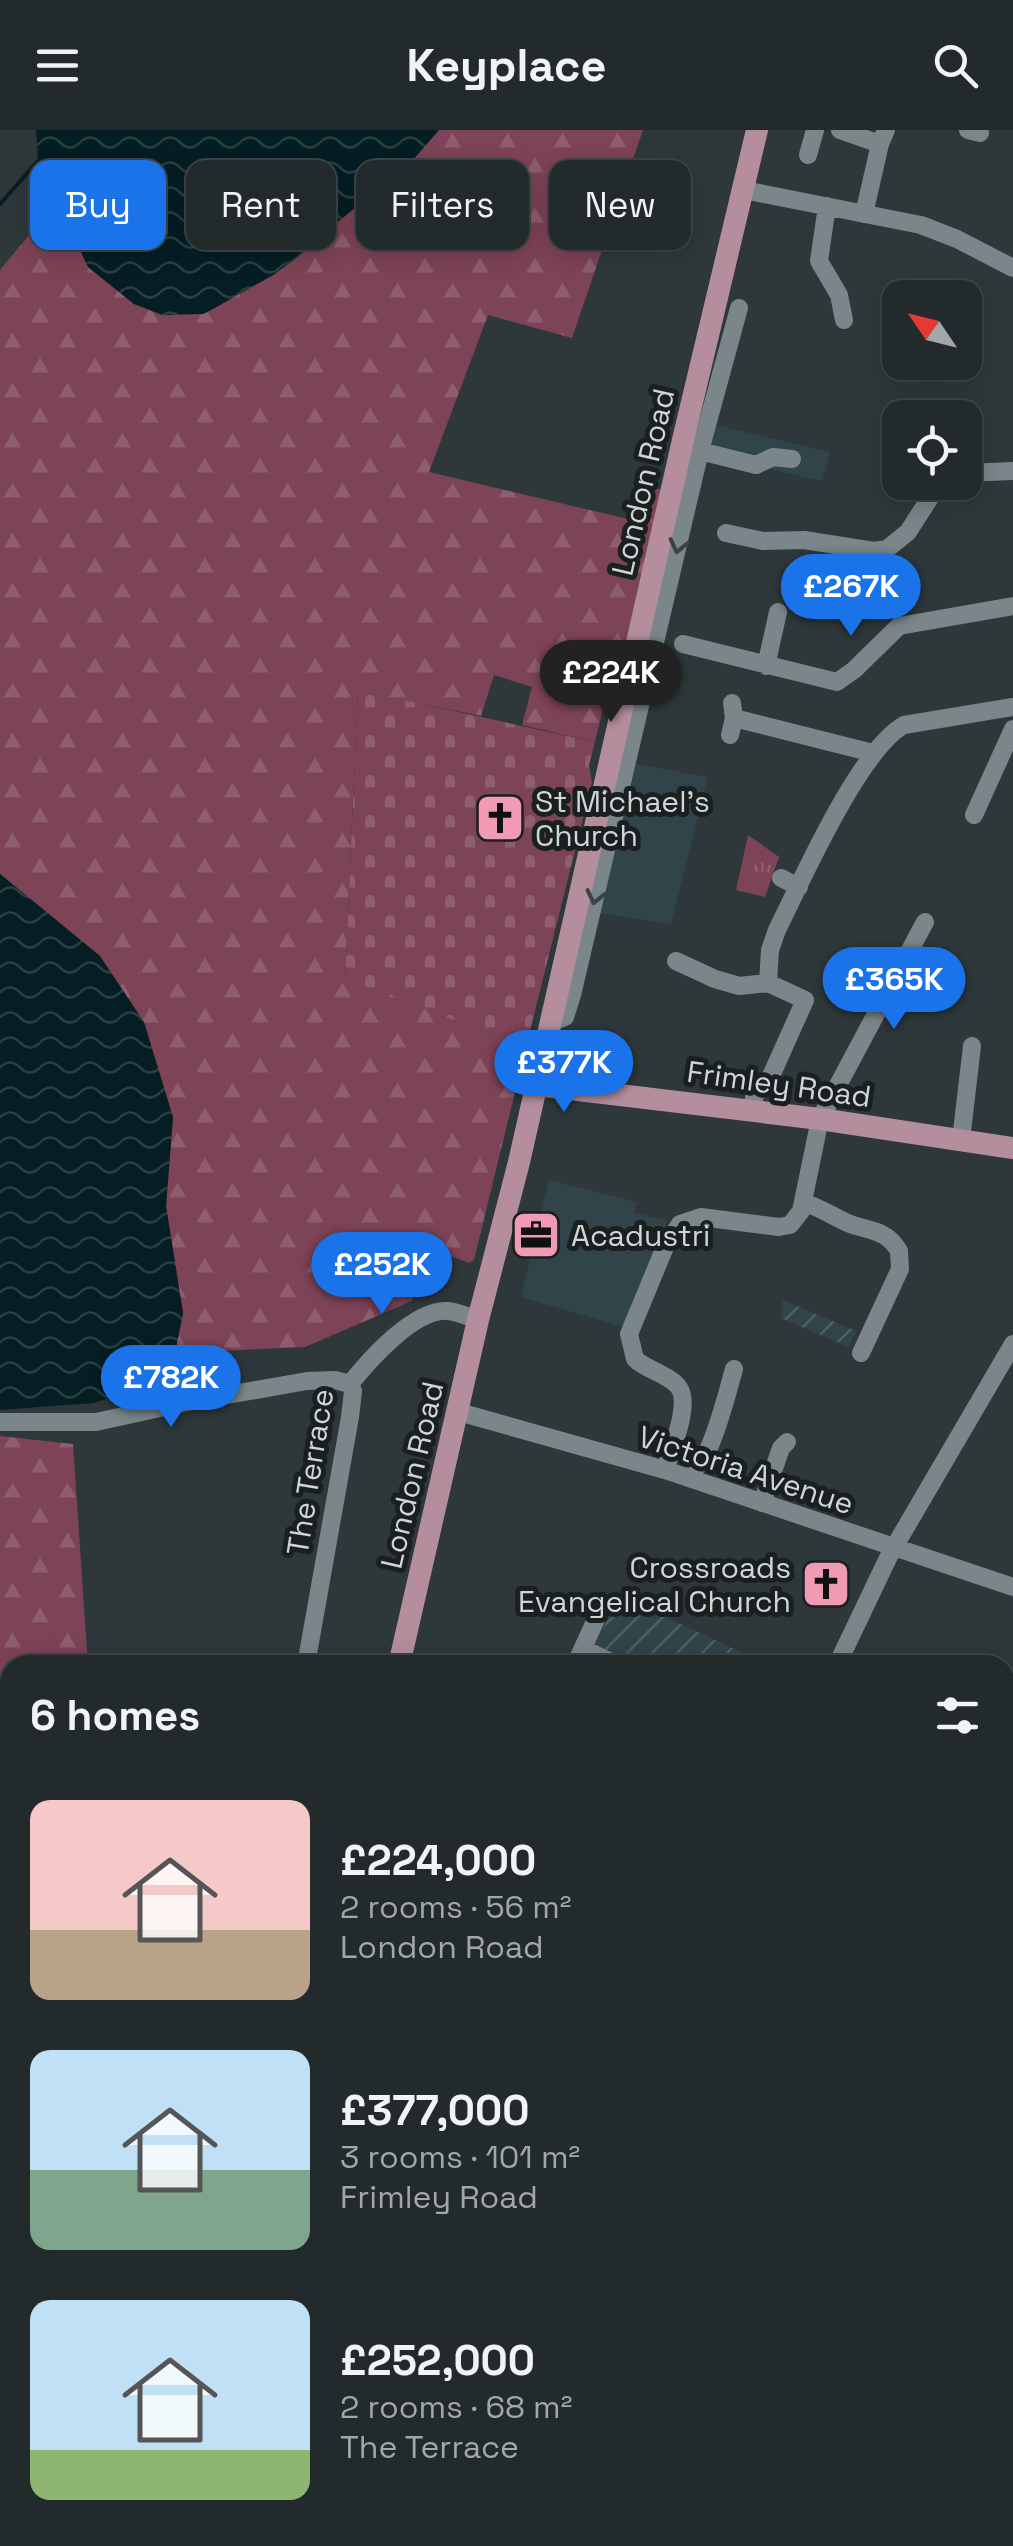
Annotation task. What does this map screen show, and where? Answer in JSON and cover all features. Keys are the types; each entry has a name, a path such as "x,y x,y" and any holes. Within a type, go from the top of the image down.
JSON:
{"main road":[{"name":"London Road","path":"400,1655 550,1023 698,442 758,130"},
{"name":"Frimley Road","path":"536,1086 1013,1148"}],"street":[{"path":"808,155 814,130"},
{"path":"840,130 883,137 864,214"},
{"path":"744,190 920,225 1013,268"},
{"path":"827,206 819,260 839,295 844,320"},
{"path":"739,308 698,442 756,465 773,458 792,459"},
{"path":"982,472 1013,471"},
{"path":"739,557 735,535 763,542 804,540 888,550 908,532 928,500"},
{"path":"682,644 837,682 899,626 1013,606"},
{"path":"766,666 778,612"},
{"path":"768,983 772,940 873,753 891,732 904,725 1013,707"},
{"path":"732,719 873,753"},
{"path":"974,815 1013,728"},
{"path":"780,878 799,887"},
{"path":"665,1470 683,1398 678,1385 635,1359 629,1334 674,1230 690,1218 701,1217 779,1227 790,1224 804,1204 820,1120 925,922"},
{"path":"676,962 738,986 768,983 806,1000 751,1111"},
{"path":"961,1140 972,1046"},
{"path":"804,1204 879,1231 899,1251 900,1270 861,1353"},
{"name":"The Terrace","path":"308,1655 350,1417 350,1384 408,1325 427,1313 448,1311 478,1320"},
{"path":"842,1655 895,1548 1013,1344"},
{"path":"691,1479 696,1462 708,1451 734,1370"},
{"path":"0,1422 96,1422 307,1381 350,1384"},
{"name":"Victoria Avenue","path":"459,1412 665,1470 1013,1586"},
{"path":"762,1503 781,1448 787,1442"},
{"path":"580,1655 604,1602"}],"shaded area":[{"path":"715,425 830,452 822,481 708,456"},
{"path":"630,763 708,777 671,924 596,913"},
{"path":"549,1180 637,1202 634,1213 667,1220 662,1244 623,1327 521,1297"},
{"path":"783,1300 856,1331 849,1347 781,1318"},
{"path":"621,1596 747,1655 588,1655"}],"green space":[{"path":"439,130 643,130 633,160 549,160 549,250 602,250 572,338 488,315 429,472 628,519 638,485 663,490 619,676 609,684 595,742 522,725 532,687 494,675 481,716 358,691 345,978 526,1047 474,1260 469,1263 446,1254 415,1286 412,1301 305,1347 175,1353 183,1313 166,1206 173,1117 100,956 0,874 0,270 30,234 30,250 80,250 88,267 134,304 204,298 260,282 307,250 336,250 336,224 356,205 356,250 529,250 529,160 408,160"},
{"path":"358,690 595,742 589,765 592,782 526,1047 345,979"},
{"path":"748,835 779,857 765,897 736,890"},
{"path":"0,1436 73,1444 87,1655 0,1655"}],"water":[{"path":"36,130 439,130 413,160 356,160 356,207 336,224 336,160 186,160 186,250 304,250 275,274 204,314 162,315 134,304 88,267 80,250 166,250 166,160 38,160"},
{"path":"0,874 100,956 144,1022 173,1117 166,1206 183,1313 175,1353 146,1385 94,1403 0,1410"}],"waterway":[{"path":"0,204 30,170"}],"place":[{"name":"St Michael's Church","path":"500,818"},
{"name":"Acadustri","path":"536,1235"},
{"name":"Crossroads Evangelical Church","path":"826,1584"}]}
